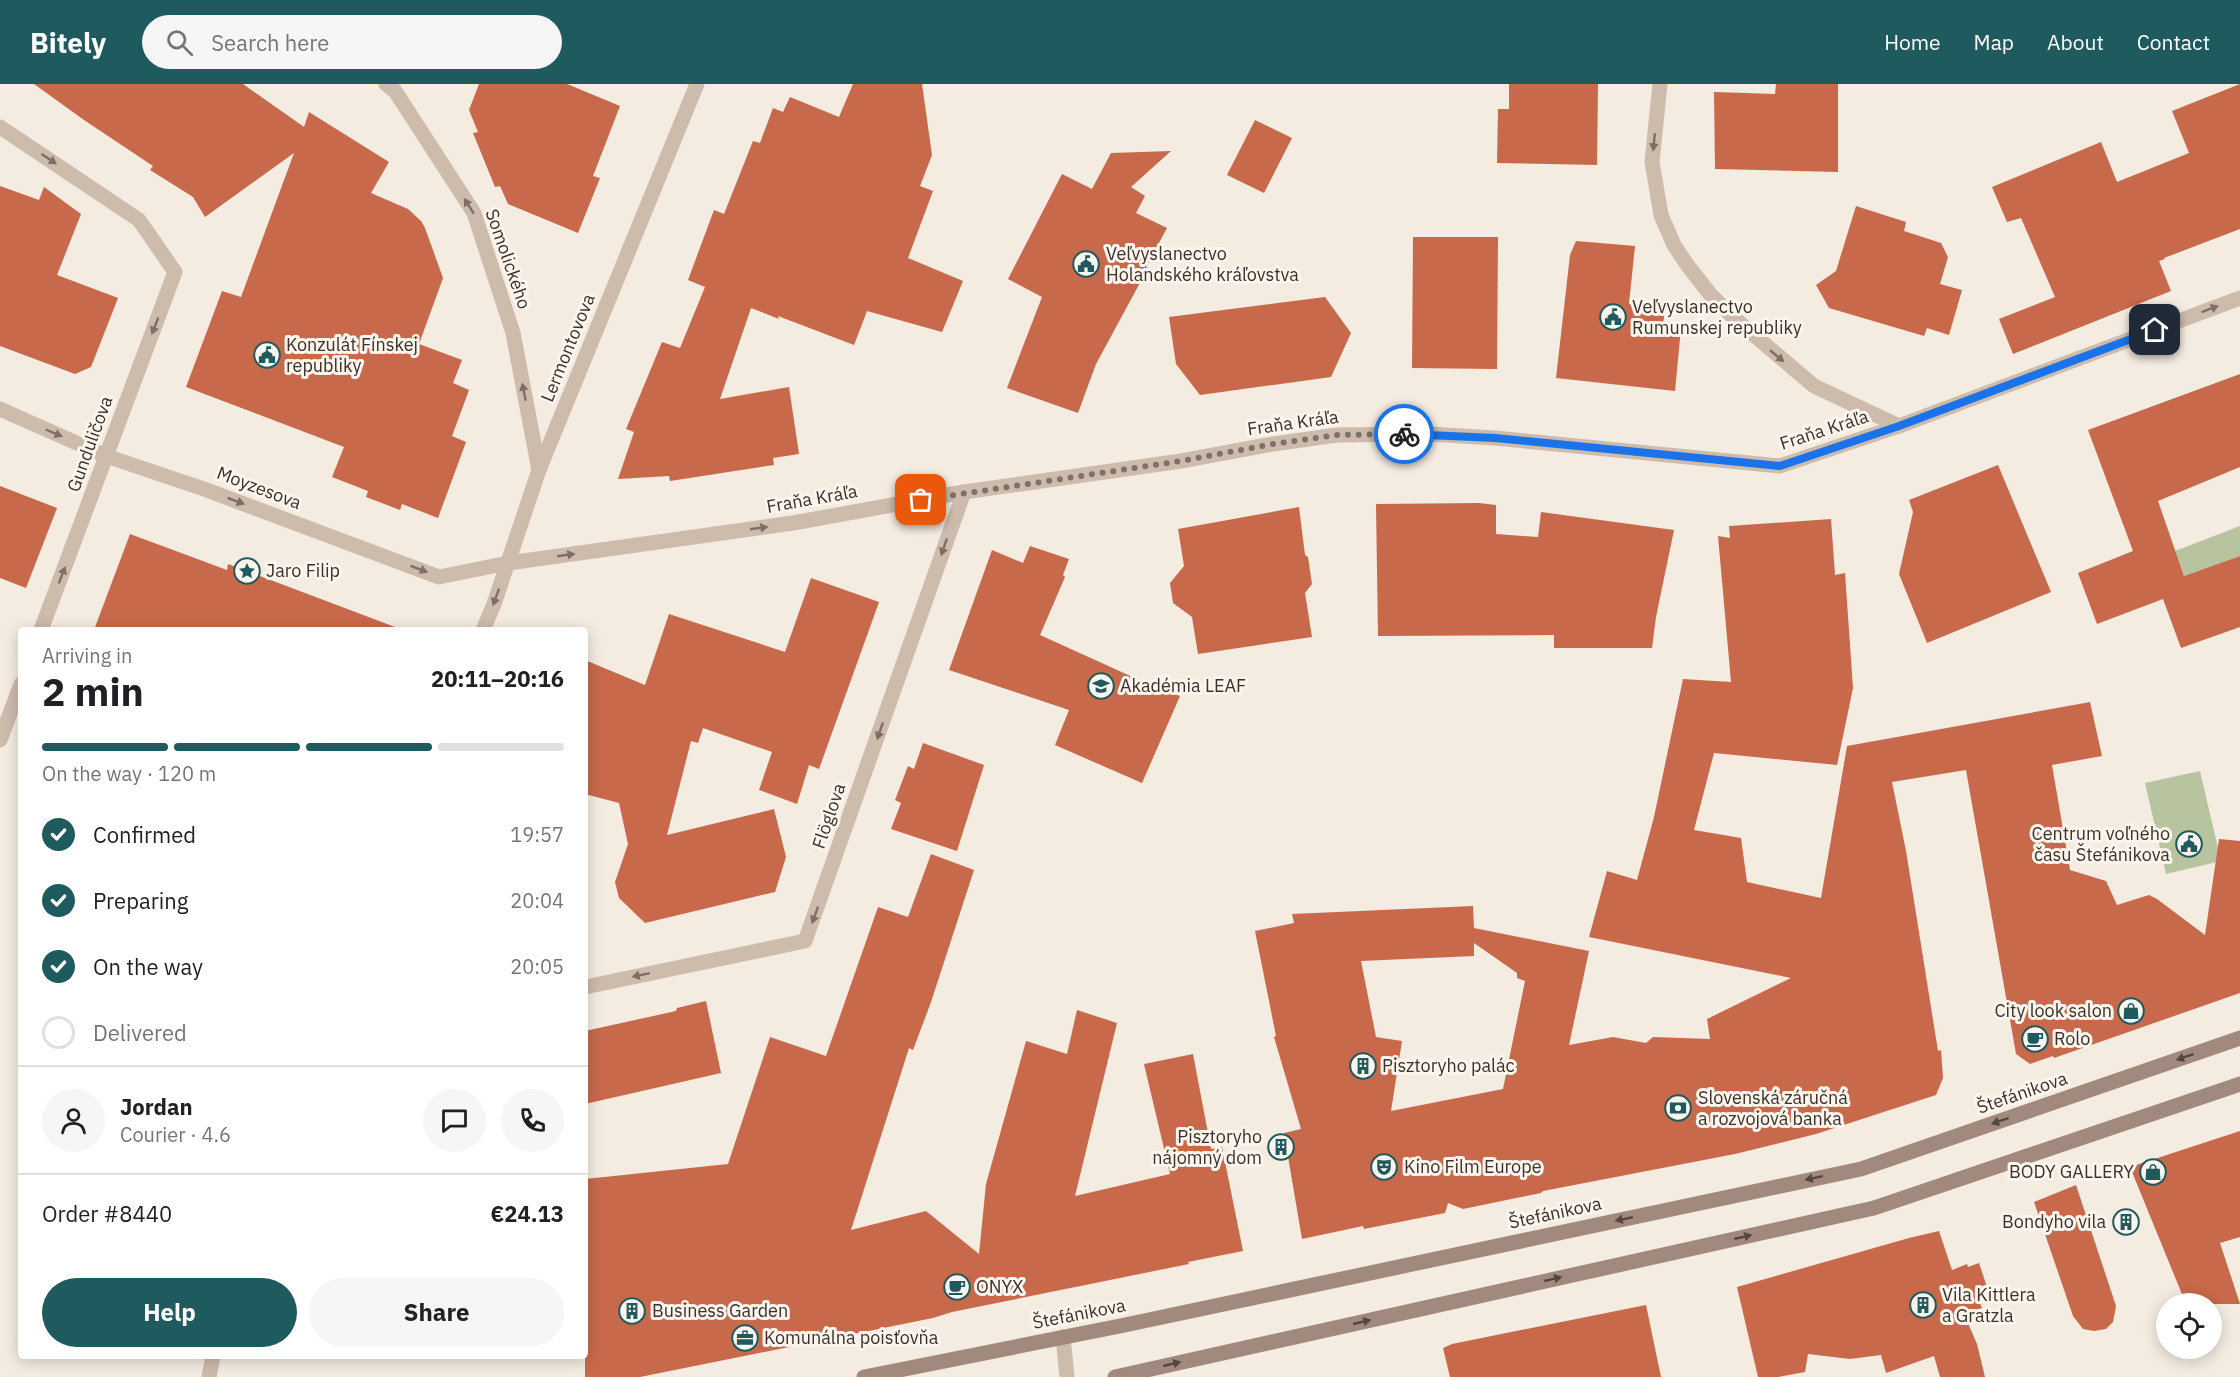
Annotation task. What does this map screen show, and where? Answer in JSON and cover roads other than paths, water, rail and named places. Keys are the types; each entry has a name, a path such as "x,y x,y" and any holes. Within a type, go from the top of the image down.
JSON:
{"main road":[{"name":"Štefánikova","path":"864,1377 1861,1169 2240,1038"},
{"path":"1115,1377 1874,1208 2240,1084"}],"street":[{"name":"Somolického","path":"386,84 395,91 474,213 513,333 540,470"},
{"name":"Lermontovova","path":"484,627 540,470 697,84"},
{"path":"1660,84 1652,162 1661,215 1674,245 1688,267 1734,318 1814,386 1899,426"},
{"name":"Gunduličova","path":"0,127 139,220 175,272 42,627"},
{"name":"Fraňa Kráľa","path":"508,563 792,523 964,492 1181,461 1337,435 1429,434 1495,438 1780,466 1899,426 2240,298"},
{"name":"Moyzesova","path":"0,410 106,456 204,489 439,577 508,563"},
{"name":"Flöglova","path":"588,986 805,941 964,492"},
{"path":"0,740 18,692"},
{"path":"1064,1337 1067,1377"},
{"path":"209,1377 212,1359"}],"place":[{"name":"Veľvyslanectvo Holandského kráľovstva","path":"1086,264"},
{"name":"Veľvyslanectvo Rumunskej republiky","path":"1613,317"},
{"name":"Konzulát Fínskej republiky","path":"267,355"},
{"name":"Jaro Filip","path":"247,571"},
{"name":"Akadémia LEAF","path":"1101,686"},
{"name":"Centrum voľného času Štefánikova","path":"2189,844"},
{"name":"City look salon","path":"2131,1011"},
{"name":"Rolo","path":"2035,1039"},
{"name":"Pisztoryho palác","path":"1363,1066"},
{"name":"Slovenská záručná a rozvojová banka","path":"1678,1108"},
{"name":"Pisztoryho nájomný dom","path":"1281,1147"},
{"name":"Kino Film Europe","path":"1384,1167"},
{"name":"BODY GALLERY","path":"2153,1172"},
{"name":"Bondyho vila","path":"2126,1222"},
{"name":"ONYX","path":"957,1287"},
{"name":"Vila Kittlera a Gratzla","path":"1923,1305"},
{"name":"Business Garden","path":"632,1311"},
{"name":"Komunálna poisťovňa","path":"745,1338"}]}
